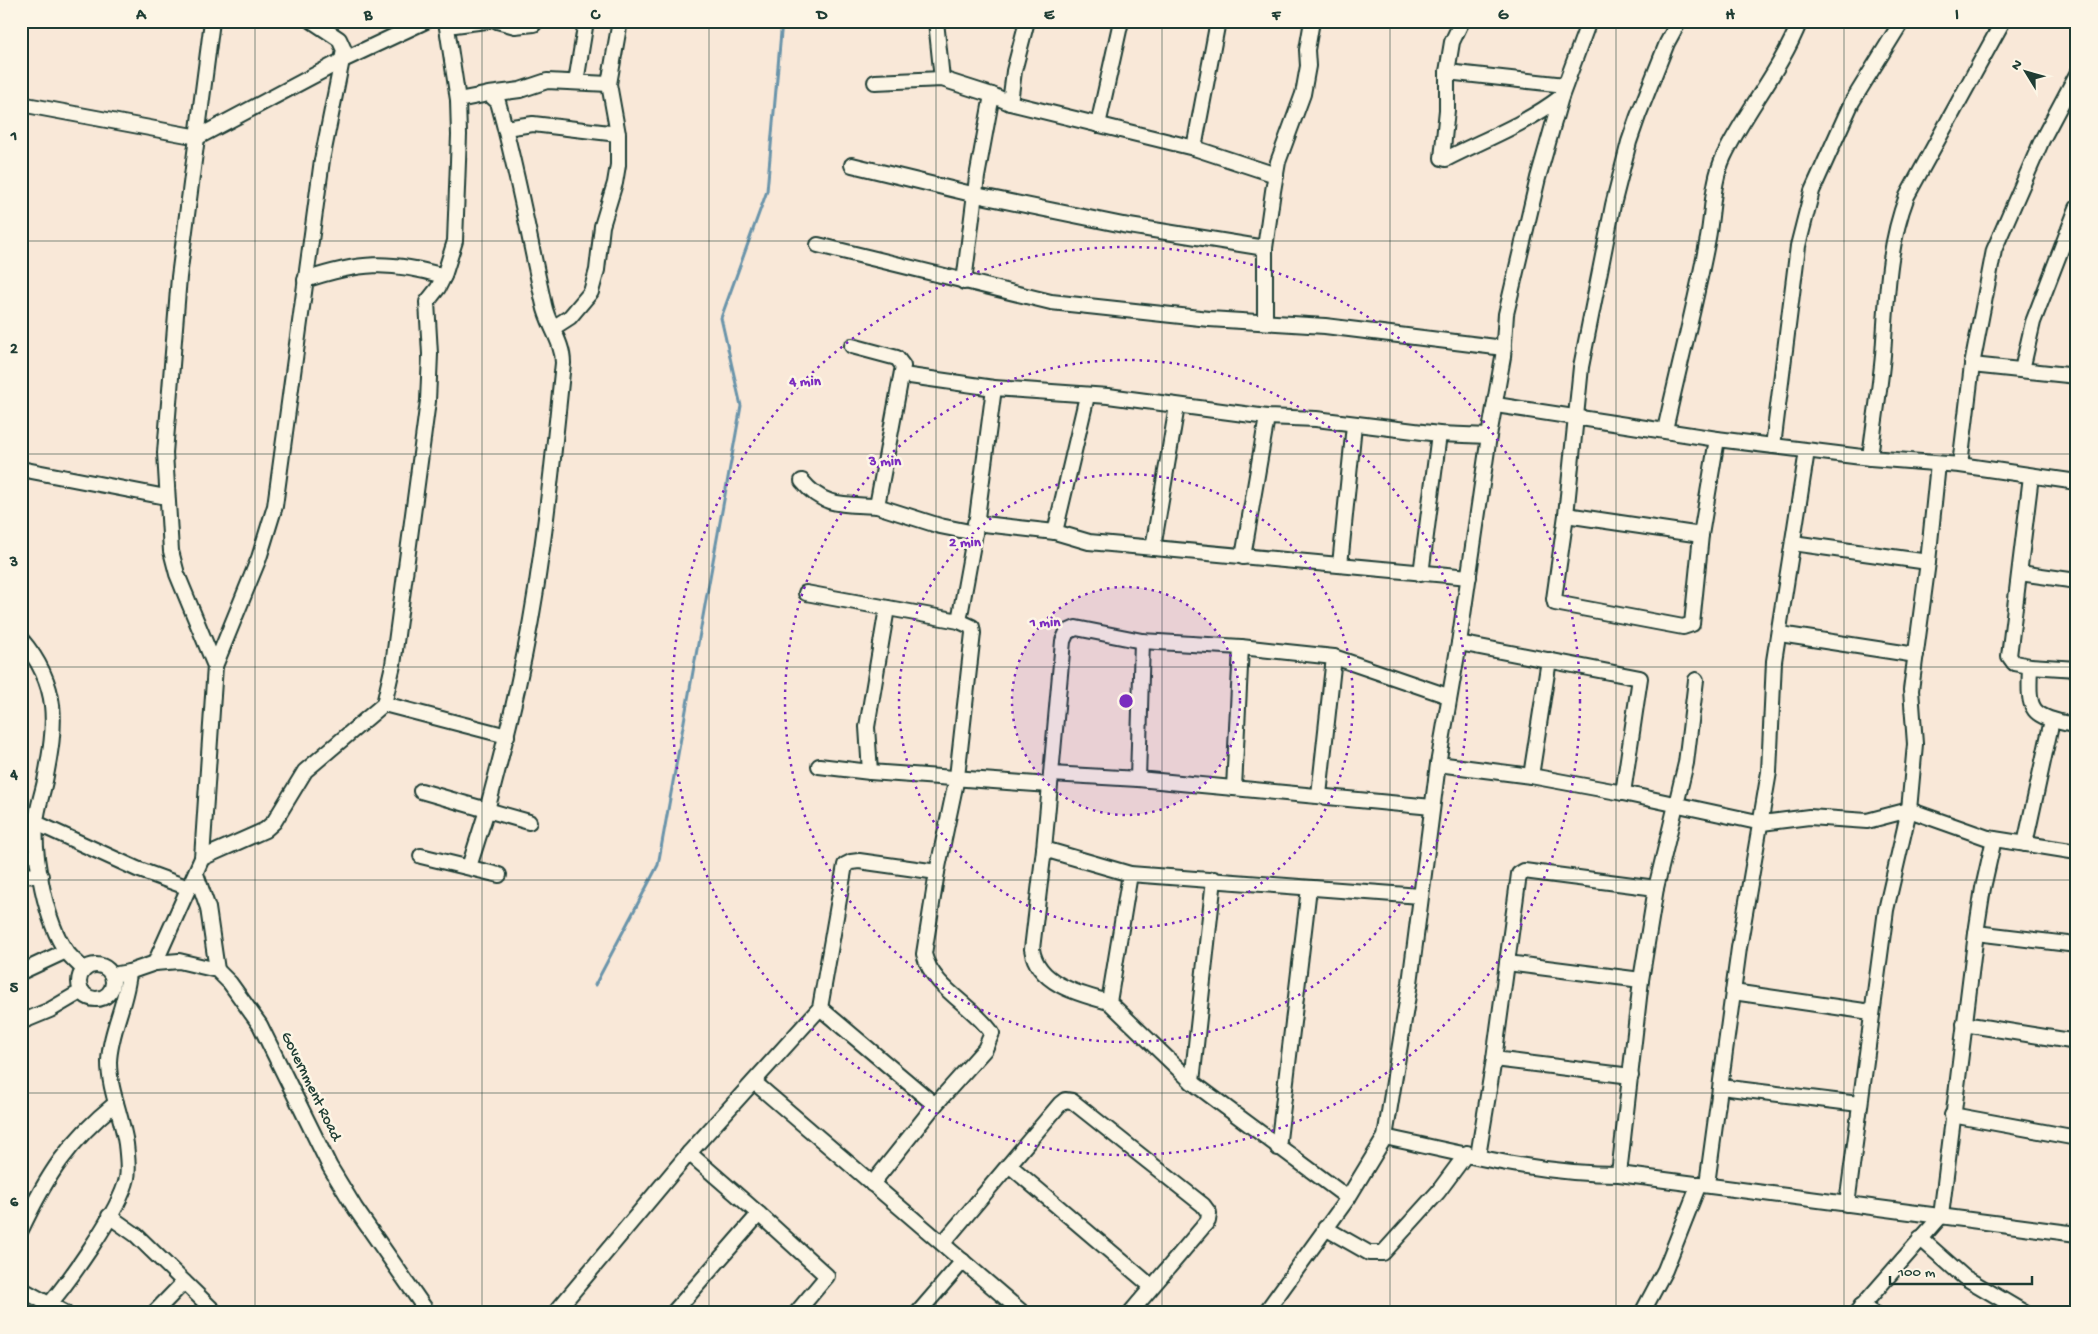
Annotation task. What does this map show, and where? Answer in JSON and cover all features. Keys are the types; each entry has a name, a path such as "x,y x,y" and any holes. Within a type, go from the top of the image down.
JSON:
{"street":[{"path":"212,21 179,277 169,378 165,453 166,497 171,551 177,574 215,666"},
{"path":"154,963 202,858 215,666 259,558 275,506 322,160 343,60 343,43 312,21"},
{"path":"21,104 198,137 343,60 426,21"},
{"path":"202,858 265,830 274,822 305,771 384,704 393,665 427,409 430,354 427,302 438,288 444,276 456,241 458,100 446,23 486,21"},
{"path":"497,21 515,26 534,24 536,21"},
{"path":"576,82 586,21"},
{"path":"553,328 570,317 591,292 602,226 616,183 618,134 609,84 620,21"},
{"path":"936,21 942,79"},
{"path":"1010,103 1014,71 1027,21"},
{"path":"1098,125 1121,21"},
{"path":"1194,148 1218,21"},
{"path":"1265,322 1265,248 1276,175 1303,94 1308,66 1307,44 1312,21"},
{"path":"1462,21 1452,42 1447,72 1447,110 1442,155 1444,159 1539,114 1563,91"},
{"path":"1680,21 1667,43 1629,142 1592,306 1581,367 1566,515 1554,599 1556,603 1683,627 1692,624 1701,535 1717,440"},
{"path":"1665,430 1709,237 1715,185 1723,157 1771,79 1800,21"},
{"path":"1773,446 1798,246 1812,191 1852,102 1902,21"},
{"path":"1870,458 1883,354 1891,254 1900,215 1907,196 2003,21"},
{"path":"1265,1313 1348,1198 1385,1137 1410,983 1420,896 1448,696 1459,642 1489,436 1496,405 1504,348 1504,331 1514,276 1563,91 1585,22"},
{"path":"1447,72 1563,91"},
{"path":"1960,465 1972,364 1988,273 1999,233 2042,140 2077,74"},
{"path":"875,82 942,79 992,94 1010,103 1083,123 1194,148 1276,175"},
{"path":"458,100 507,92 547,81 609,84"},
{"path":"469,867 507,736 520,676 540,563 563,363 563,353 545,310 524,203 498,102 489,94"},
{"path":"964,282 992,94"},
{"path":"505,128 533,124 618,134"},
{"path":"852,165 976,194 1123,225 1265,248"},
{"path":"2022,370 2033,322 2077,208"},
{"path":"818,245 1051,302 1128,312 1334,326 1504,348"},
{"path":"305,280 339,268 373,264 412,268 444,276"},
{"path":"852,346 900,359 903,366 903,375 877,506"},
{"path":"1972,364 2077,376"},
{"path":"903,375 994,388 1087,396 1268,417 1316,419 1439,434 1489,436"},
{"path":"960,621 994,388"},
{"path":"1055,532 1087,396"},
{"path":"1496,405 1665,430 1717,440 1870,458 1960,465 2077,482"},
{"path":"1153,548 1176,406"},
{"path":"1243,557 1268,417"},
{"path":"1340,565 1354,425"},
{"path":"1421,574 1439,434"},
{"path":"1642,1313 1665,1270 1703,1184 1721,1087 1746,897 1762,823 1772,743 1774,661 1780,634 1807,451"},
{"path":"1847,1204 1886,910 1908,810 1915,744 1911,690 1928,562 1938,464"},
{"path":"21,469 166,497"},
{"path":"2031,476 2009,656 2014,663 2077,669"},
{"path":"802,481 815,495 829,502 877,506 940,526 1055,532 1088,542 1469,577"},
{"path":"1566,515 1701,535"},
{"path":"1793,543 1928,562"},
{"path":"2020,573 2077,581"},
{"path":"806,593 960,621 972,627 973,633 957,777 924,944 926,963 936,978 992,1033 985,1049 935,1105 872,1184"},
{"path":"870,772 866,727 887,608"},
{"path":"1348,1198 1278,1148 1192,1082 1109,1002 1078,994 1061,985 1044,973 1033,959 1032,949 1044,849 1063,641 1067,632 1076,628 1142,641 1241,647 1334,657 1448,696"},
{"path":"1780,634 1916,655"},
{"path":"21,638 43,668 50,688 53,712 51,747 36,822 41,876 50,914 66,951 84,970"},
{"path":"1138,779 1142,641"},
{"path":"1459,642 1640,678 1623,793"},
{"path":"1234,788 1241,647"},
{"path":"1319,795 1334,657"},
{"path":"1531,776 1548,660"},
{"path":"2030,666 2030,703 2038,713 2052,720 2077,726"},
{"path":"1619,1174 1641,980 1656,888 1686,763 1696,680"},
{"path":"384,704 507,736"},
{"path":"2025,844 2052,720"},
{"path":"1438,764 1531,776 1623,793 1762,823 1809,817 1867,821 1908,810 1994,839 2077,852"},
{"path":"819,766 870,772 957,777 1138,779 1432,807"},
{"path":"421,791 529,822"},
{"path":"21,816 137,869 189,888"},
{"path":"1863,1310 1920,1238 1941,1216 1976,932 1994,839"},
{"path":"1044,849 1130,874 1420,896"},
{"path":"421,856 498,875"},
{"path":"555,1313 690,1153 820,1008 845,865 860,861 937,872"},
{"path":"1325,1228 1369,1253 1383,1254 1472,1155 1494,1059 1519,874 1521,872 1656,888"},
{"path":"112,975 129,972 154,963 179,961 217,970 208,908 196,874"},
{"path":"1109,1002 1130,874"},
{"path":"21,876 41,876"},
{"path":"1192,1082 1214,879"},
{"path":"1278,1148 1309,888"},
{"path":"1976,932 2077,945"},
{"path":"21,972 66,951"},
{"path":"1507,963 1641,980"},
{"path":"100,965 112,975 112,987 104,997 92,998 82,992 79,980 84,970 100,965"},
{"name":"Government Road","path":"217,970 247,1004 260,1025 330,1167 355,1208 428,1313"},
{"path":"46,1308 75,1271 109,1216 123,1192 127,1176 126,1144 116,1103 109,1061 129,972"},
{"path":"21,1022 50,1010 82,992"},
{"path":"1733,992 1871,1012"},
{"path":"820,1008 935,1105"},
{"path":"1964,1024 2077,1042"},
{"path":"1494,1059 1631,1076"},
{"path":"754,1082 1023,1313"},
{"path":"1721,1087 1859,1104"},
{"path":"943,1243 1060,1104 1065,1100 1072,1101 1203,1205 1209,1212 1208,1221 1130,1313"},
{"path":"21,1230 68,1147 90,1124 116,1103"},
{"path":"1952,1116 2077,1138"},
{"path":"1385,1137 1518,1166 1556,1172 1619,1174 1941,1216 2076,1231"},
{"path":"690,1153 827,1276 796,1313"},
{"path":"1010,1165 1151,1286"},
{"path":"673,1313 759,1214"},
{"path":"109,1216 136,1235 216,1313"},
{"path":"1920,1238 1964,1276 2024,1313"},
{"path":"918,1313 963,1261"},
{"path":"154,1313 184,1282"},
{"path":"21,1289 46,1308 65,1313"}],"waterway":[{"path":"595,985 658,865 741,406 721,318 767,191 782,21"}]}
